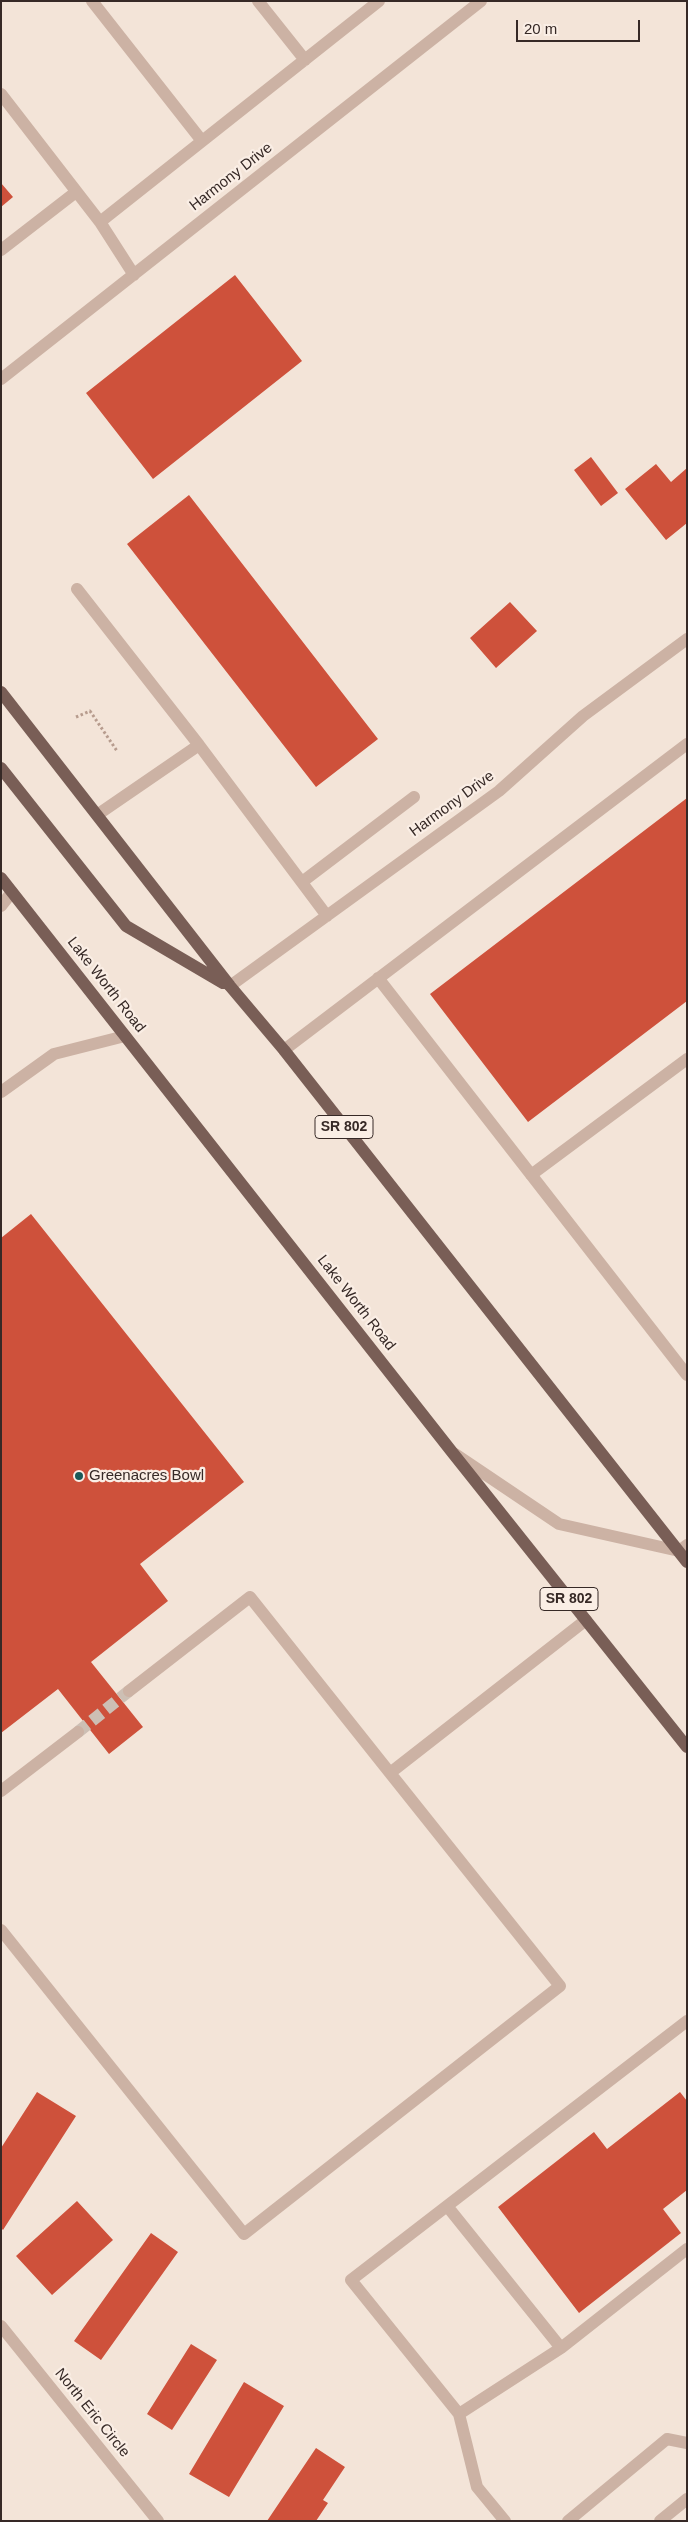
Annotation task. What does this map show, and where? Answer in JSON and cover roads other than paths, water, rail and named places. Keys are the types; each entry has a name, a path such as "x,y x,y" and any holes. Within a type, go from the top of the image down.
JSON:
{"main road":[{"name":"SR 802","path":"1,692 230,986 284,1050 683,1548 687,1562"},
{"path":"1,768 126,926 230,986"},
{"name":"Lake Worth Road","path":"1,878 452,1452 687,1747"}],"street":[{"path":"92,1 202,141"},
{"path":"258,1 305,60"},
{"path":"100,222 379,1"},
{"name":"Harmony Drive","path":"1,379 481,1"},
{"path":"1,94 100,222 134,275"},
{"path":"1,250 76,192"},
{"path":"77,589 327,916"},
{"name":"Harmony Drive","path":"230,986 499,791 583,716 687,639"},
{"path":"284,1050 687,744"},
{"path":"97,815 198,745"},
{"path":"302,882 414,797"},
{"path":"1,906 12,892"},
{"path":"378,978 687,1374"},
{"path":"1,1092 54,1054 125,1036"},
{"path":"531,1176 687,1059"},
{"path":"452,1452 559,1524 683,1548"},
{"path":"1,1930 244,2234 560,1986 250,1597 129,1691"},
{"path":"390,1773 586,1620"},
{"path":"1,1791 78,1732"},
{"path":"505,2521 476,2487 458,2414 351,2280 687,2021"},
{"path":"447,2206 561,2348"},
{"path":"458,2414 561,2348 687,2249"},
{"name":"North Eric Circle","path":"1,2326 158,2521"},
{"path":"568,2521 667,2439 687,2444"},
{"path":"660,2521 687,2499"}],"tunnel":[{"path":"78,1732 129,1691"}],"place":[{"name":"Greenacres Bowl","path":"79,1476"}]}
